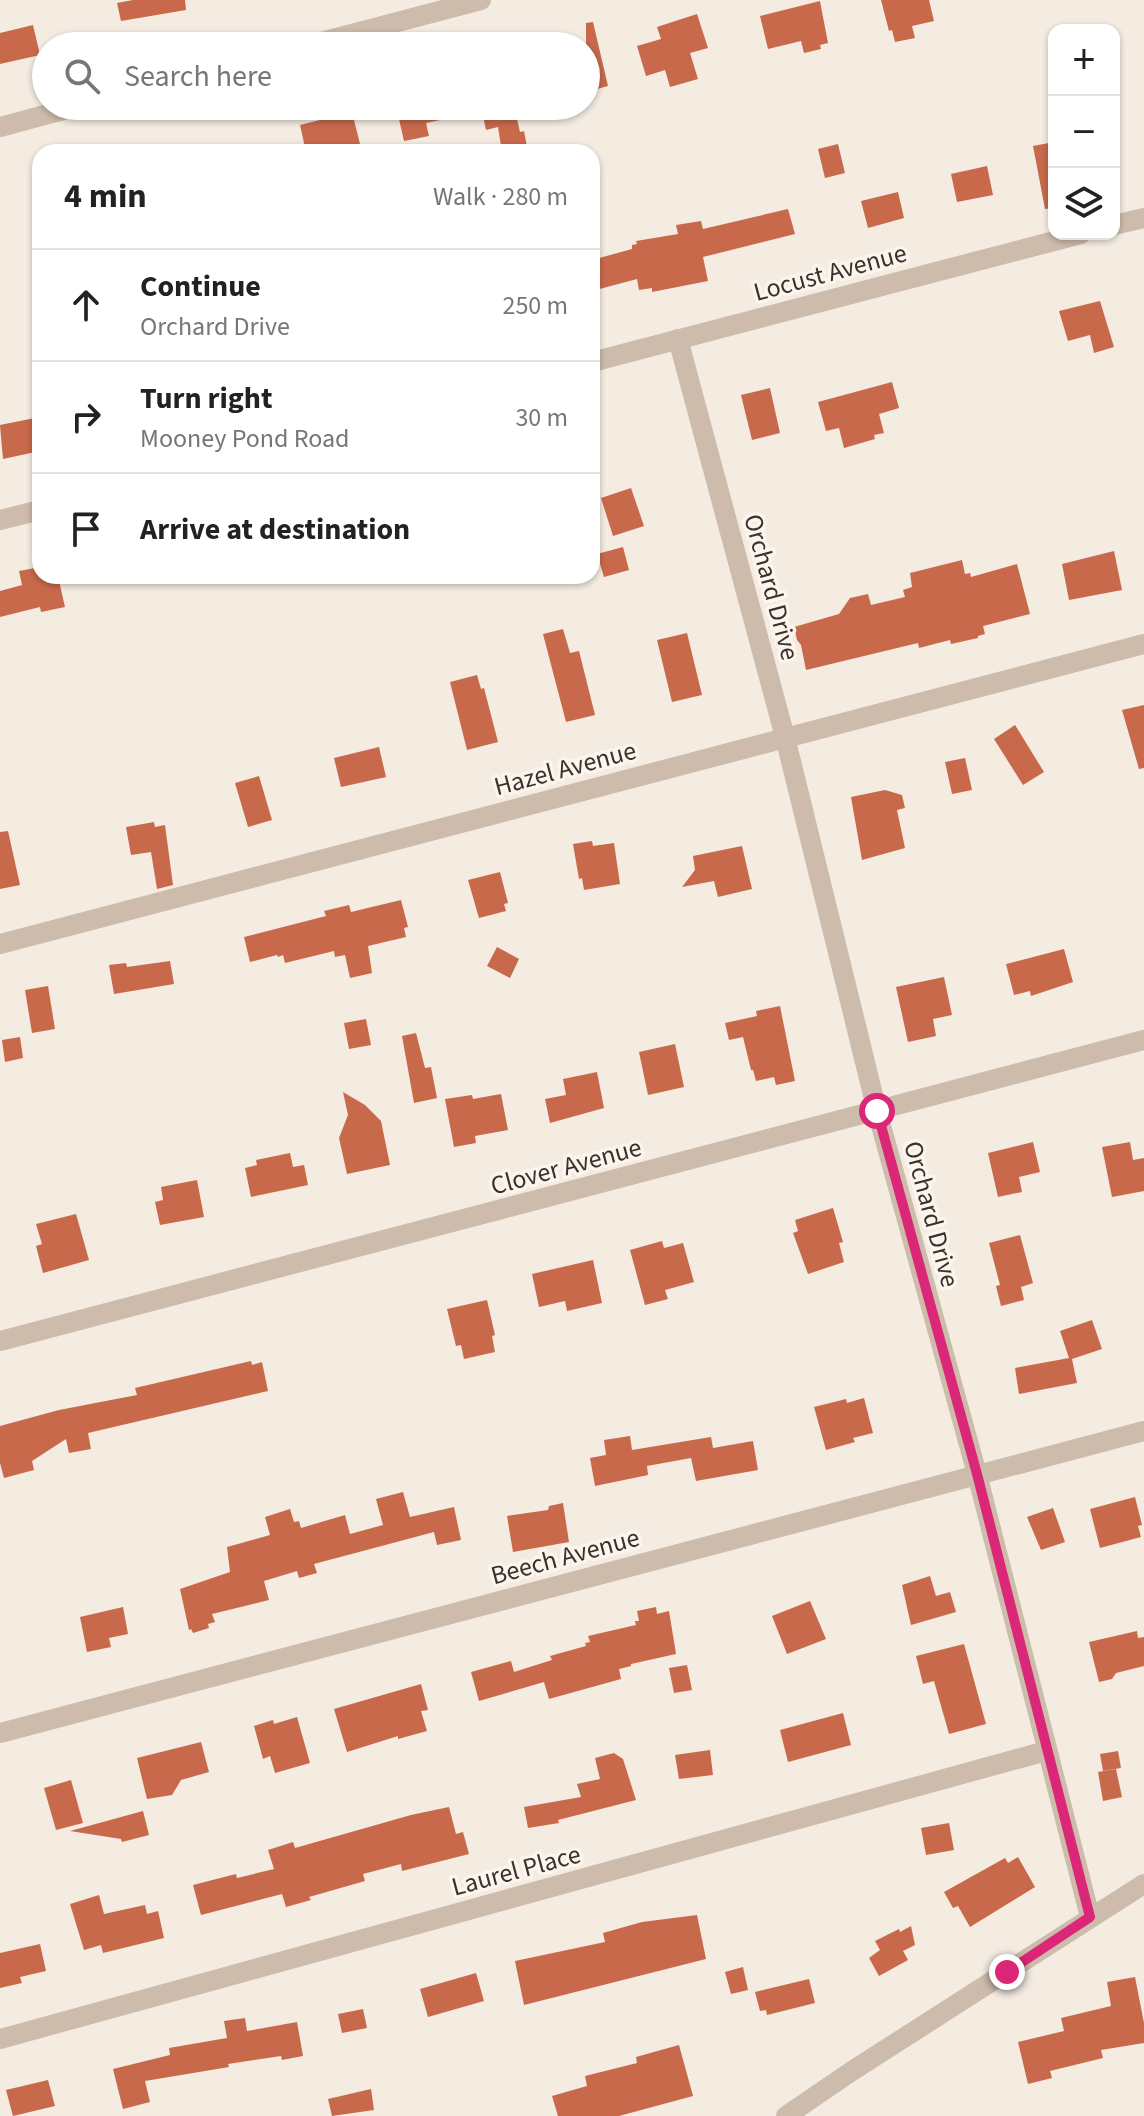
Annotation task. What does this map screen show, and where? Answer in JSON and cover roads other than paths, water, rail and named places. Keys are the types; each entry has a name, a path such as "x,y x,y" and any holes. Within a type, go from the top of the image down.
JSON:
{"street":[{"path":"359,32 481,0"},
{"path":"0,127 32,118"},
{"path":"1120,224 1144,218"},
{"name":"Locust Avenue","path":"600,360 1058,240"},
{"name":"Orchard Drive","path":"678,339 785,737 877,1111 977,1474 1090,1917"},
{"path":"0,520 32,512"},
{"name":"Hazel Avenue","path":"0,944 1144,644"},
{"name":"Clover Avenue","path":"0,1341 1144,1040"},
{"name":"Beech Avenue","path":"0,1733 1144,1431"},
{"name":"Laurel Place","path":"0,2039 1046,1751"},
{"path":"786,2116 1144,1884"}]}
